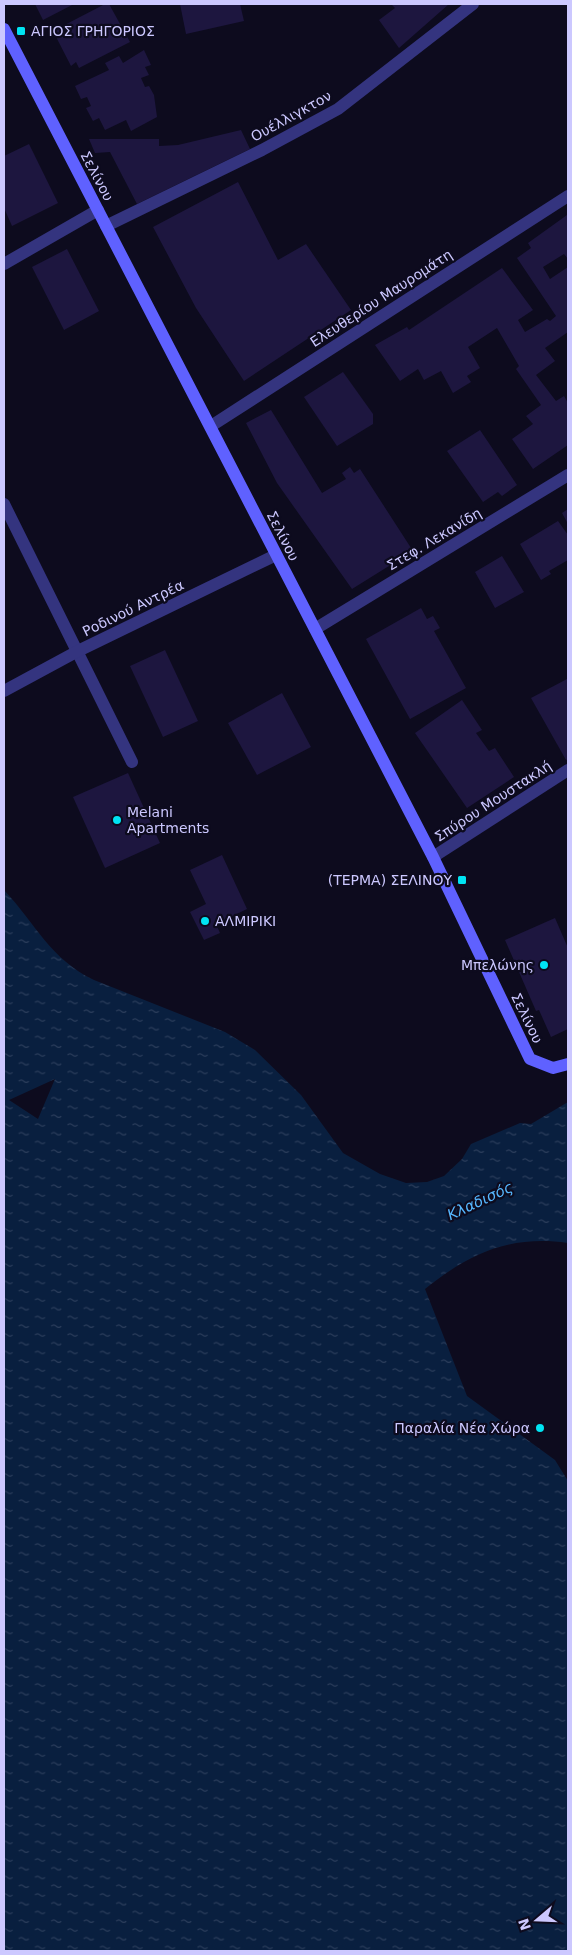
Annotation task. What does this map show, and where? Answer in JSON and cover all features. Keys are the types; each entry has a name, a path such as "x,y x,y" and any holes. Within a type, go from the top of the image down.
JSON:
{"street":[{"name":"Ουέλλιγκτον","path":"106,226 262,150 338,109 473,4"},
{"name":"Σελίνου","path":"4,29 7,44 98,210 433,857 530,1059 553,1068 568,1064"},
{"name":"Ελευθερίου Μαυρομάτη","path":"211,426 568,196"},
{"path":"4,264 98,210"},
{"name":"Στεφ. Λεκανίδη","path":"315,630 568,475"},
{"path":"4,504 132,762"},
{"name":"Ροδινού Αντρέα","path":"4,691 78,651 276,555"},
{"name":"Σπύρου Μουστακλή","path":"433,857 568,770"}],"water":[{"name":"Κλαδισός","path":"4,890 44,940 66,962 79,971 94,980 225,1032 255,1050 301,1095 343,1153 380,1174 406,1183 427,1182 444,1176 462,1159 471,1144 520,1123 531,1124 568,1102 568,1243 528,1242 492,1250 458,1266 425,1289 467,1396 555,1460 568,1481 568,1951 4,1951","holes":["55,1079 38,1119 9,1100"]}],"building":[{"path":"35,4 74,4 43,20"},
{"path":"105,4 109,4 130,42 79,68 76,62 71,66 53,31"},
{"path":"180,4 240,4 244,21 186,34"},
{"path":"391,4 449,4 399,48 379,20 395,8"},
{"path":"144,50 151,65 145,67 149,75 141,78 145,87 149,86 154,95 157,117 131,131 126,120 105,130 99,118 93,121 86,108 91,106 87,97 81,99 75,86 109,70 105,63 119,56 123,63"},
{"path":"241,130 250,149 137,204 110,152 95,153 89,139 159,139 159,146 178,145"},
{"path":"29,144 58,203 12,226 4,208 4,156"},
{"path":"238,182 278,260 306,244 351,310 244,381 196,308 153,227"},
{"path":"567,215 568,259 564,254 543,267 550,279 568,267 568,332 545,348 555,361 536,375 556,401 564,396 568,403 568,445 533,469 512,439 533,424 526,416 541,405 516,369 519,366 497,328 468,347 480,368 467,376 471,382 453,393 441,371 424,380 418,369 400,381 375,345 407,327 409,330 502,268 533,310 518,320 525,332 547,319 550,321 556,316 517,258 531,248 528,243"},
{"path":"67,249 99,311 64,330 32,267"},
{"path":"343,372 373,414 373,424 337,446 304,397"},
{"path":"271,410 322,493 346,479 342,473 350,467 354,473 360,469 413,551 352,589 277,483 246,423"},
{"path":"480,430 517,485 502,496 498,492 483,502 447,451"},
{"path":"568,509 568,524 562,513"},
{"path":"558,521 568,535 568,560 549,571 551,574 541,580 520,544"},
{"path":"502,556 524,592 495,608 475,572"},
{"path":"421,608 427,619 433,616 440,628 434,631 466,688 410,719 366,639"},
{"path":"165,650 198,721 163,737 130,666"},
{"path":"567,679 568,759 566,760 531,698"},
{"path":"282,693 311,747 257,775 228,723"},
{"path":"462,700 482,730 476,733 489,751 495,748 514,777 467,808 415,733"},
{"name":"Melani Apartments","path":"128,773 160,843 105,868 73,797"},
{"path":"222,855 247,909 216,924 220,933 204,940 190,912 206,904 190,870"},
{"path":"555,918 568,948 568,1029 551,1037 539,1010 536,1011 505,940"}],"place":[{"name":"ΑΓΙΟΣ ΓΡΗΓΟΡΙΟΣ","path":"21,31"},
{"name":"Melani Apartments","path":"117,820"},
{"name":"(ΤΕΡΜΑ) ΣΕΛΙΝΟΥ","path":"462,880"},
{"name":"ΑΛΜΙΡΙΚΙ","path":"205,921"},
{"name":"Μπελώνης","path":"544,965"},
{"name":"Παραλία Νέα Χώρα","path":"540,1428"}]}
